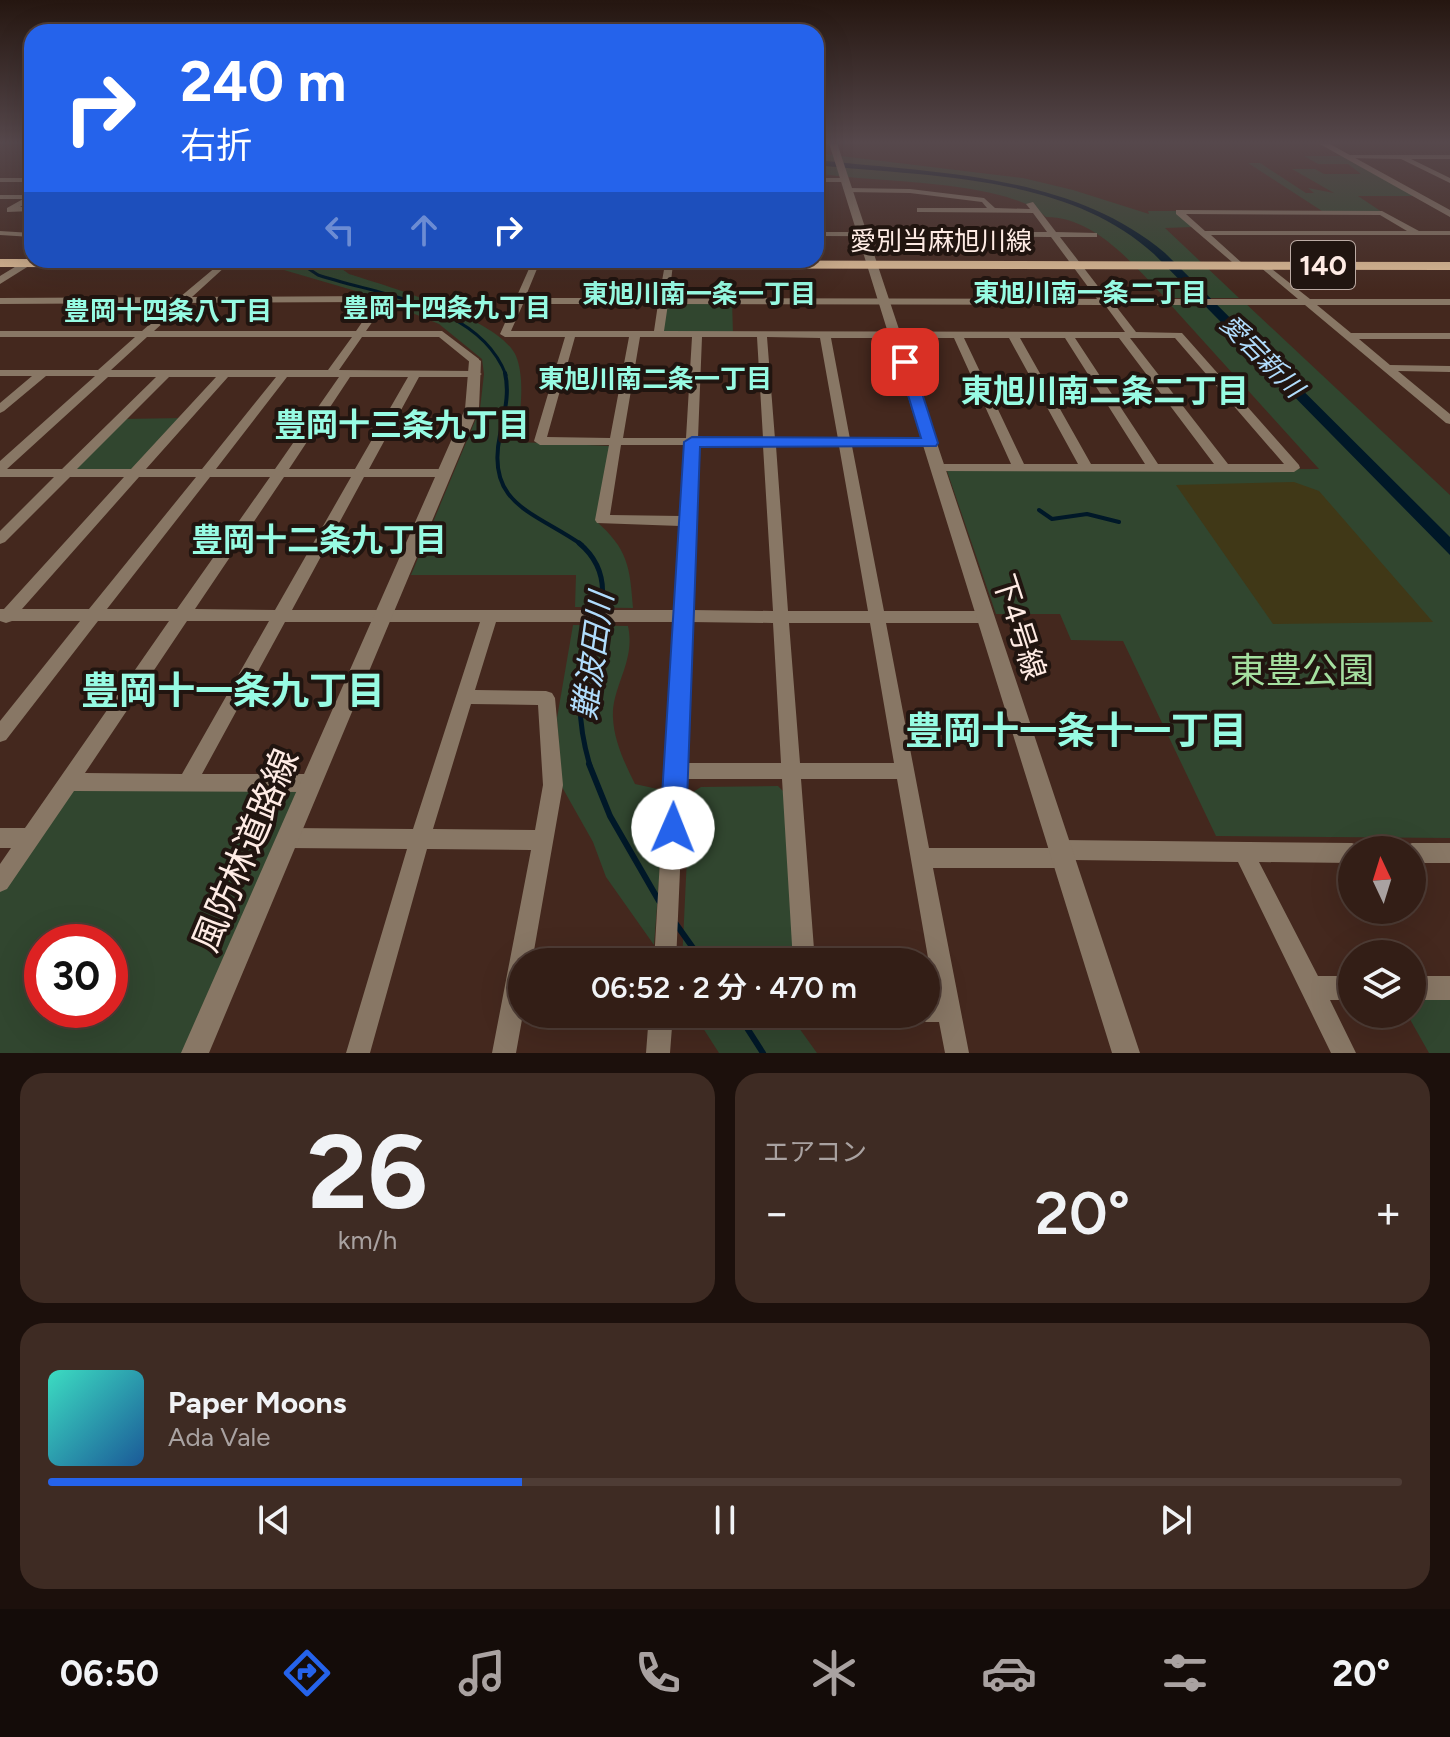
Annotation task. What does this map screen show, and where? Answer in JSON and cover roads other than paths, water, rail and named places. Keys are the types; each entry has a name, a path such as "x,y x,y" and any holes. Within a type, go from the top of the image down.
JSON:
{"main road":[{"name":"愛別当麻旭川線","path":"0,263 24,262"},
{"name":"愛別当麻旭川線","path":"824,265 1450,266"}],"street":[{"name":"下4号線","path":"850,192 1126,1053"},
{"path":"911,192 931,234"},
{"path":"919,192 984,200 992,210"},
{"path":"1410,192 1450,214"},
{"path":"0,197 24,197"},
{"path":"24,202 10,210 24,209"},
{"path":"920,210 1032,207 1105,301 1224,468"},
{"path":"1239,265 1179,212 1382,213 1417,233"},
{"path":"0,233 24,234"},
{"path":"1202,233 1450,233"},
{"path":"824,234 1094,235"},
{"path":"1263,265 1450,420"},
{"path":"0,281 24,266"},
{"path":"0,470 143,334 219,268"},
{"path":"533,268 505,334 1178,335 1294,468 939,468"},
{"path":"659,334 668,268"},
{"path":"0,301 370,299 380,304 278,473 0,882"},
{"path":"519,301 1450,302"},
{"path":"0,334 442,334 476,367"},
{"path":"571,334 540,441 930,443"},
{"path":"635,334 602,520 688,521"},
{"path":"666,948 673,857 674,771 697,334"},
{"path":"762,335 803,948"},
{"path":"825,335 921,858 931,948"},
{"path":"958,335 1019,468"},
{"path":"1013,335 1087,468"},
{"path":"1068,335 1154,468"},
{"path":"1349,336 1450,336"},
{"path":"0,373 415,374 476,367"},
{"name":"風防林道路線","path":"195,1053 472,409 476,367"},
{"path":"1387,368 1450,369"},
{"path":"0,409 43,373"},
{"path":"0,539 166,373"},
{"path":"3,618 225,373"},
{"path":"0,734 284,374"},
{"path":"187,783 415,374"},
{"path":"1431,405 1450,405"},
{"path":"0,470 67,473 444,473"},
{"path":"358,1053 420,838 490,616"},
{"path":"3,618 986,617"},
{"path":"463,697 546,698 553,785 504,1053"},
{"path":"674,771 904,771"},
{"path":"68,782 310,783"},
{"path":"0,838 30,838"},
{"path":"287,838 543,840"},
{"path":"1244,853 1344,1053"},
{"path":"921,858 1338,853"},
{"path":"1426,853 1450,853"},
{"path":"1312,988 1338,988"},
{"path":"1426,988 1450,988"},
{"path":"940,1015 957,1053"},
{"path":"658,1053 660,1028"}],"water":[{"name":"愛宕新川","path":"1030,192 1044,192 1087,207 1128,227 1165,253 1450,537 1450,555 1154,254 1119,228 1080,208"}],"waterway":[{"name":"難波田川","path":"308,268 318,275 426,306 451,318 474,332 493,351 505,373"},
{"name":"難波田川","path":"505,373 507,396 497,458 500,477 507,492 518,504 579,543"},
{"path":"1039,510 1052,519 1087,514 1119,522"},
{"name":"難波田川","path":"579,543 593,559 601,575 603,593 580,696 581,726 590,766"},
{"name":"難波田川","path":"589,764 610,816 659,901"},
{"name":"難波田川","path":"676,924 693,948"},
{"name":"難波田川","path":"747,1028 763,1053"}],"district":[{"name":"東旭川南一条二丁目","path":"1090,293"},
{"name":"東旭川南一条一丁目","path":"699,294"},
{"name":"豊岡十四条九丁目","path":"447,308"},
{"name":"豊岡十四条八丁目","path":"168,311"},
{"name":"東旭川南二条一丁目","path":"655,379"},
{"name":"東旭川南二条二丁目","path":"1105,391"},
{"name":"豊岡十三条九丁目","path":"402,425"},
{"name":"豊岡十二条九丁目","path":"319,540"},
{"name":"豊岡十一条九丁目","path":"233,691"},
{"name":"豊岡十一条十一丁目","path":"1076,731"}],"park label":[{"name":"東豊公園","path":"1302,670"}]}
